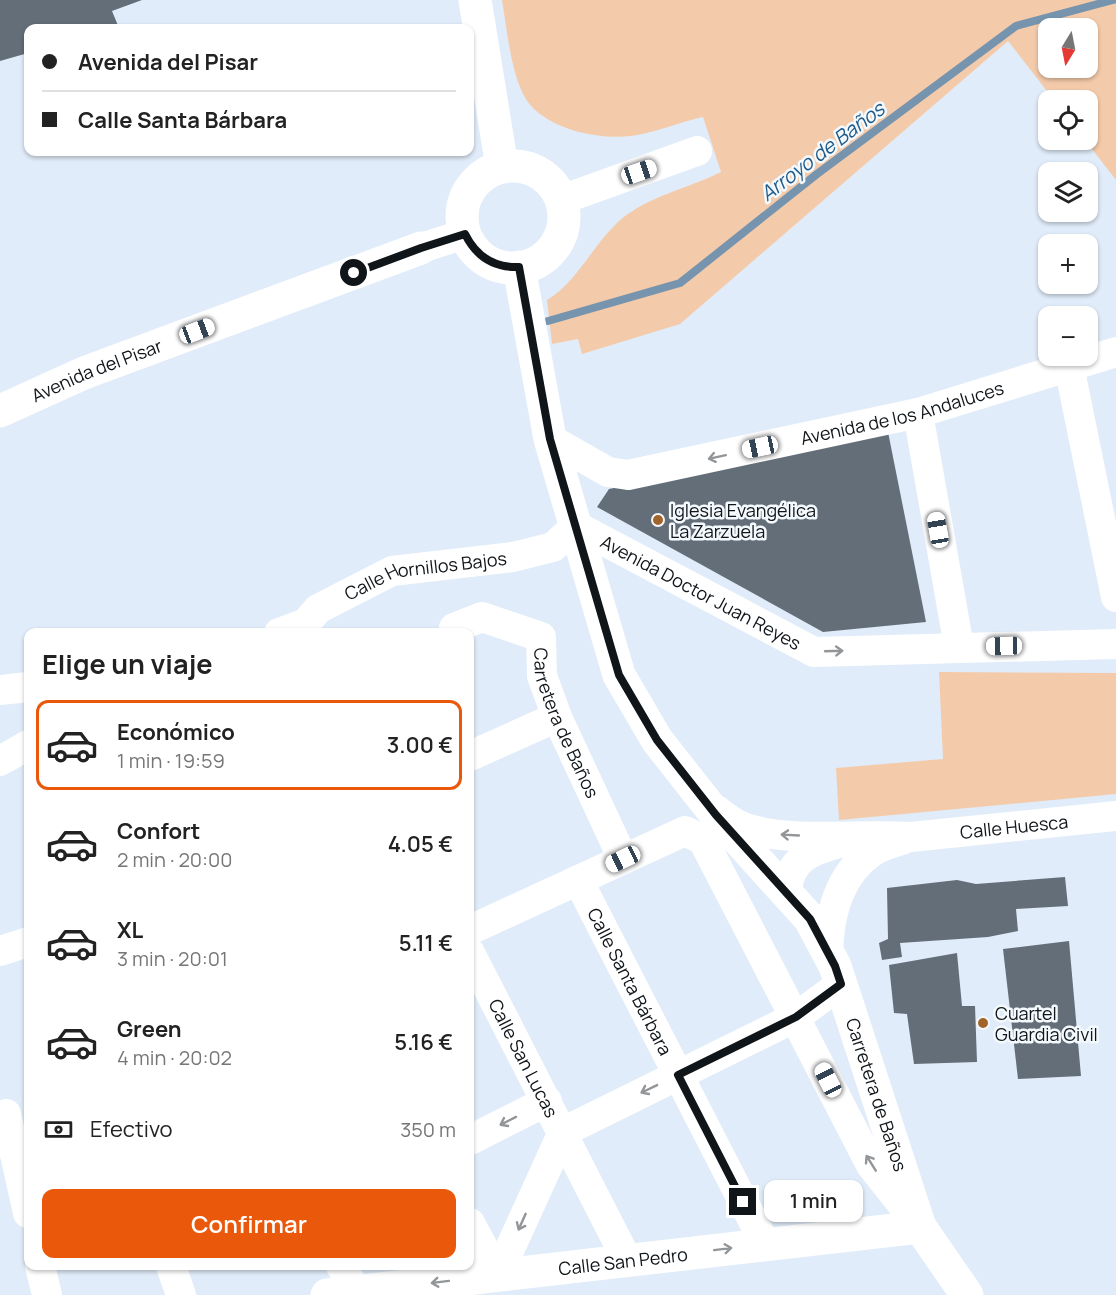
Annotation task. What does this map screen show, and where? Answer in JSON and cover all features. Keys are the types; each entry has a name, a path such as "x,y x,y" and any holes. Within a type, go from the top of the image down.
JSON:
{"main road":[{"path":"475,0 502,167"},
{"path":"502,167 527,168 542,175 554,186 561,200 564,225 559,240 542,259 519,267 504,267 490,262 472,247 465,234 463,210 471,189 481,177 502,167"},
{"name":"Avenida del Pisar","path":"0,411 84,373 421,248"},
{"name":"Carretera de Baños","path":"519,267 550,439 619,675 657,740 708,804 810,919 841,984 920,1227 967,1295"},
{"name":"Calle San Pedro","path":"346,1287 498,1275 920,1227"}],"street":[{"path":"561,200 698,152"},
{"name":"Avenida del Pisar","path":"421,248 465,234"},
{"name":"Avenida de los Andaluces","path":"1098,357 1116,352"},
{"path":"1069,366 1116,597"},
{"name":"Avenida de los Andaluces","path":"550,439 608,472 628,475 918,413 1069,366"},
{"path":"918,413 959,647"},
{"name":"Avenida Doctor Juan Reyes","path":"576,526 814,652 1116,644"},
{"name":"Calle Hornillos Bajos","path":"292,628 306,623 318,609 392,571 513,557 553,547 576,526"},
{"name":"Carretera de Baños","path":"454,628 482,617 542,637 542,676 557,717 623,859"},
{"path":"0,690 24,687"},
{"path":"474,754 557,717"},
{"name":"Calle Huesca","path":"708,804 734,823 755,830 785,835 911,837 1116,816"},
{"path":"474,928 685,831 704,840 871,1165 920,1227"},
{"name":"Calle Huesca","path":"789,895 789,875 804,856 829,846 869,836"},
{"name":"Calle Huesca","path":"828,953 831,922 842,887 851,872 872,852 911,837"},
{"name":"Calle Santa Bárbara","path":"578,880 765,1244"},
{"path":"789,895 807,896 842,887"},
{"path":"0,951 24,943"},
{"name":"Calle San Lucas","path":"474,960 627,1260"},
{"path":"498,1275 563,1132 796,1017 841,984"},
{"path":"474,1138 547,1101"},
{"path":"12,1112 24,1188"},
{"path":"474,1231 498,1275"},
{"path":"41,1270 47,1295"},
{"path":"172,1270 181,1295"}],"shaded area":[{"path":"502,0 1116,0 1116,180 1093,150 1098,150 1098,90 1046,90 1008,41 680,324 582,354 578,339 552,344 547,300 568,283 609,231 629,213 654,199 721,172 703,117 623,137 573,130 543,116 531,106 523,94 512,60"},
{"path":"939,672 1116,673 1116,794 839,820 836,768 943,759"}],"building":[{"path":"0,0 142,0 112,11 117,24 24,24 24,54 0,61"},
{"path":"888,432 926,622 823,632 597,507 609,489"},
{"path":"1065,877 1068,906 1016,909 1018,931 988,937 900,943 902,957 882,960 879,943 888,939 887,888 957,880 976,884"},
{"path":"1069,941 1081,1076 1018,1079 1003,949"},
{"path":"957,953 962,1006 975,1006 977,1062 914,1064 907,1014 894,1013 889,965"}],"waterway":[{"name":"Arroyo de Baños","path":"548,321 680,283 817,174 1016,26 1113,0"}],"place":[{"name":"Iglesia Evangélica La Zarzuela","path":"658,520"},
{"name":"Cuartel Guardia Civil","path":"983,1023"}],"route":[{"path":"354,273 465,234 477,253 490,262 504,267 519,267 550,439 619,675 657,740 716,815 810,919 835,966 841,984 796,1017 678,1075 743,1202"}]}
